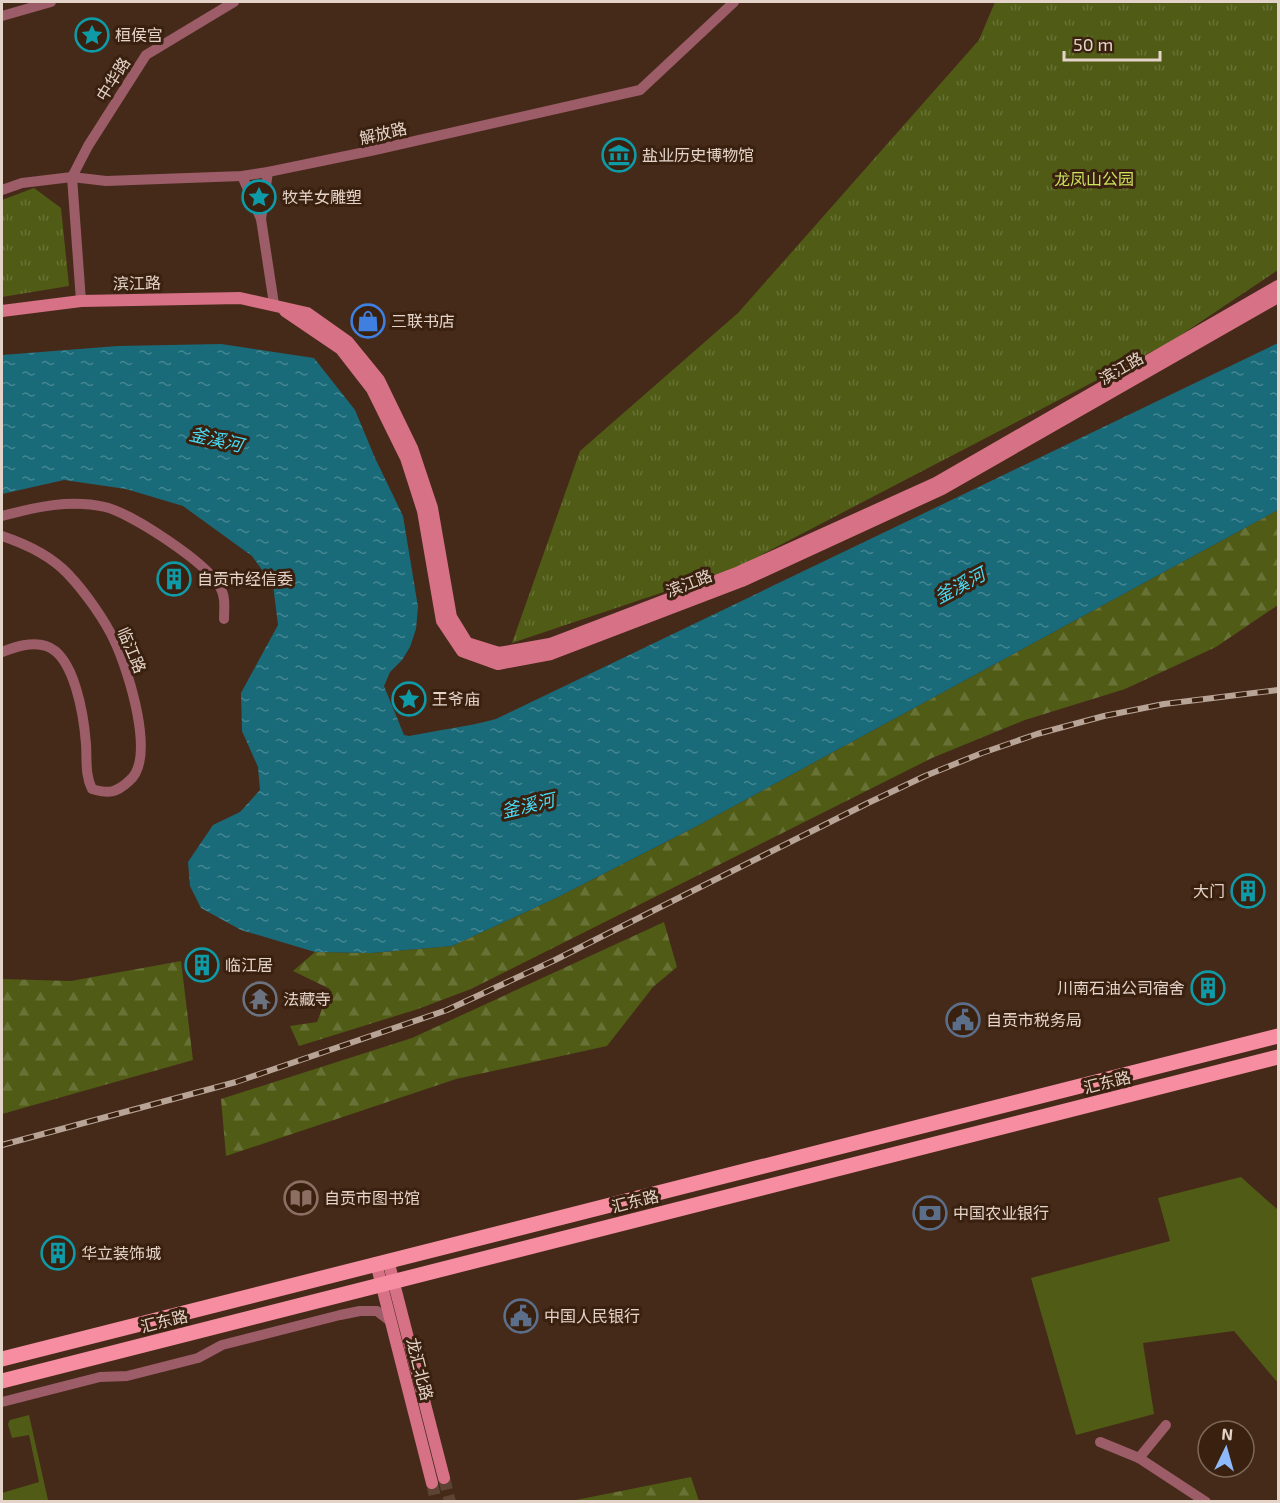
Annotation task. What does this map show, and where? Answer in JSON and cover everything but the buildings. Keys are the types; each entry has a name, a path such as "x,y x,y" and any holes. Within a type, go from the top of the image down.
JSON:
{"main road":[{"name":"滨江路","path":"2,311 81,302 240,298 307,313 348,342 379,380 412,448 432,508 451,617 467,643 499,654 550,644 739,572 936,483 1278,286"},
{"name":"滨江路","path":"274,304 341,349 372,389 405,458 423,511 442,621 462,651 498,664 551,654 742,581 942,489 1278,297"},
{"name":"汇东路","path":"2,1359 1278,1036"},
{"name":"汇东路","path":"2,1382 1278,1057"},
{"name":"龙汇北路","path":"382,1262 444,1479"},
{"name":"龙汇北路","path":"387,1283 390,1321 432,1483"}],"street":[{"path":"2,16 51,2"},
{"name":"中华路","path":"72,177 88,146 146,55 234,2"},
{"name":"解放路","path":"2,190 22,183 72,177 106,181 242,176 268,172 640,90 734,2"},
{"path":"261,219 268,172"},
{"path":"242,176 261,219 274,304"},
{"path":"72,177 81,302"},
{"path":"2,516 53,504 76,504 107,508 132,518 154,531 212,575 224,599 224,619"},
{"name":"临江路","path":"2,536 43,553 67,573 85,594 114,640 129,677 141,740 141,759 136,776 121,788 106,794 92,789 87,779 85,736 78,698 66,661 47,646 26,644 2,651"},
{"path":"2,1402 100,1377 128,1376 198,1358 222,1345 343,1314 377,1311 390,1321"},
{"path":"1139,1458 1166,1425"},
{"path":"1100,1442 1139,1458 1206,1502"}],"green space":[{"name":"龙凤山公园","path":"995,2 1278,2 1278,270 1172,341 738,567 512,643 580,451 738,313 979,40"},
{"path":"34,188 61,208 69,286 2,297 2,200"},
{"path":"1278,510 1278,605 1216,647 1125,689 1025,720 932,758 471,989 418,1009 299,1046 290,1026 317,1022 330,989 293,971 315,952 371,953 452,946 556,898 699,825"},
{"path":"664,922 677,967 653,987 607,1046 456,1079 226,1156 221,1099 412,1038"},
{"path":"181,961 193,1060 2,1114 2,979 71,981"},
{"path":"1241,1177 1278,1210 1278,1383 1234,1331 1143,1343 1154,1414 1076,1435 1031,1278 1170,1241 1158,1198"},
{"path":"29,1415 48,1500 2,1501 2,1493 39,1482 29,1435 12,1438 8,1424 10,1420"},
{"path":"691,1477 699,1501 571,1501"}],"water":[{"name":"釜溪河","path":"1278,343 1278,510 699,825 556,898 452,946 371,953 315,952 241,930 201,908 190,886 188,862 213,825 240,812 260,790 258,767 242,731 241,693 278,625 273,585 252,556 183,506 126,489 64,480 2,494 2,355 118,346 221,344 314,358 355,410 403,516 418,607 416,629 410,647 402,660 390,672 384,686 404,735 409,736 496,719"}],"tunnel":[{"path":"444,1478 450,1502"},
{"path":"432,1483 436,1502"}],"railway":[{"path":"2,1145 236,1082 447,1010 555,960 868,803 925,776 982,753 1037,734 1104,716 1164,704 1278,690"}],"place":[{"name":"桓侯宫","path":"92,35"},
{"name":"盐业历史博物馆","path":"619,155"},
{"name":"牧羊女雕塑","path":"259,197"},
{"name":"三联书店","path":"368,321"},
{"name":"自贡市经信委","path":"174,579"},
{"name":"王爷庙","path":"409,699"},
{"name":"大门","path":"1248,891"},
{"name":"临江居","path":"202,965"},
{"name":"川南石油公司宿舍","path":"1208,988"},
{"name":"法藏寺","path":"260,999"},
{"name":"自贡市税务局","path":"963,1020"},
{"name":"自贡市图书馆","path":"301,1198"},
{"name":"中国农业银行","path":"930,1213"},
{"name":"华立装饰城","path":"58,1253"},
{"name":"中国人民银行","path":"521,1316"}]}
